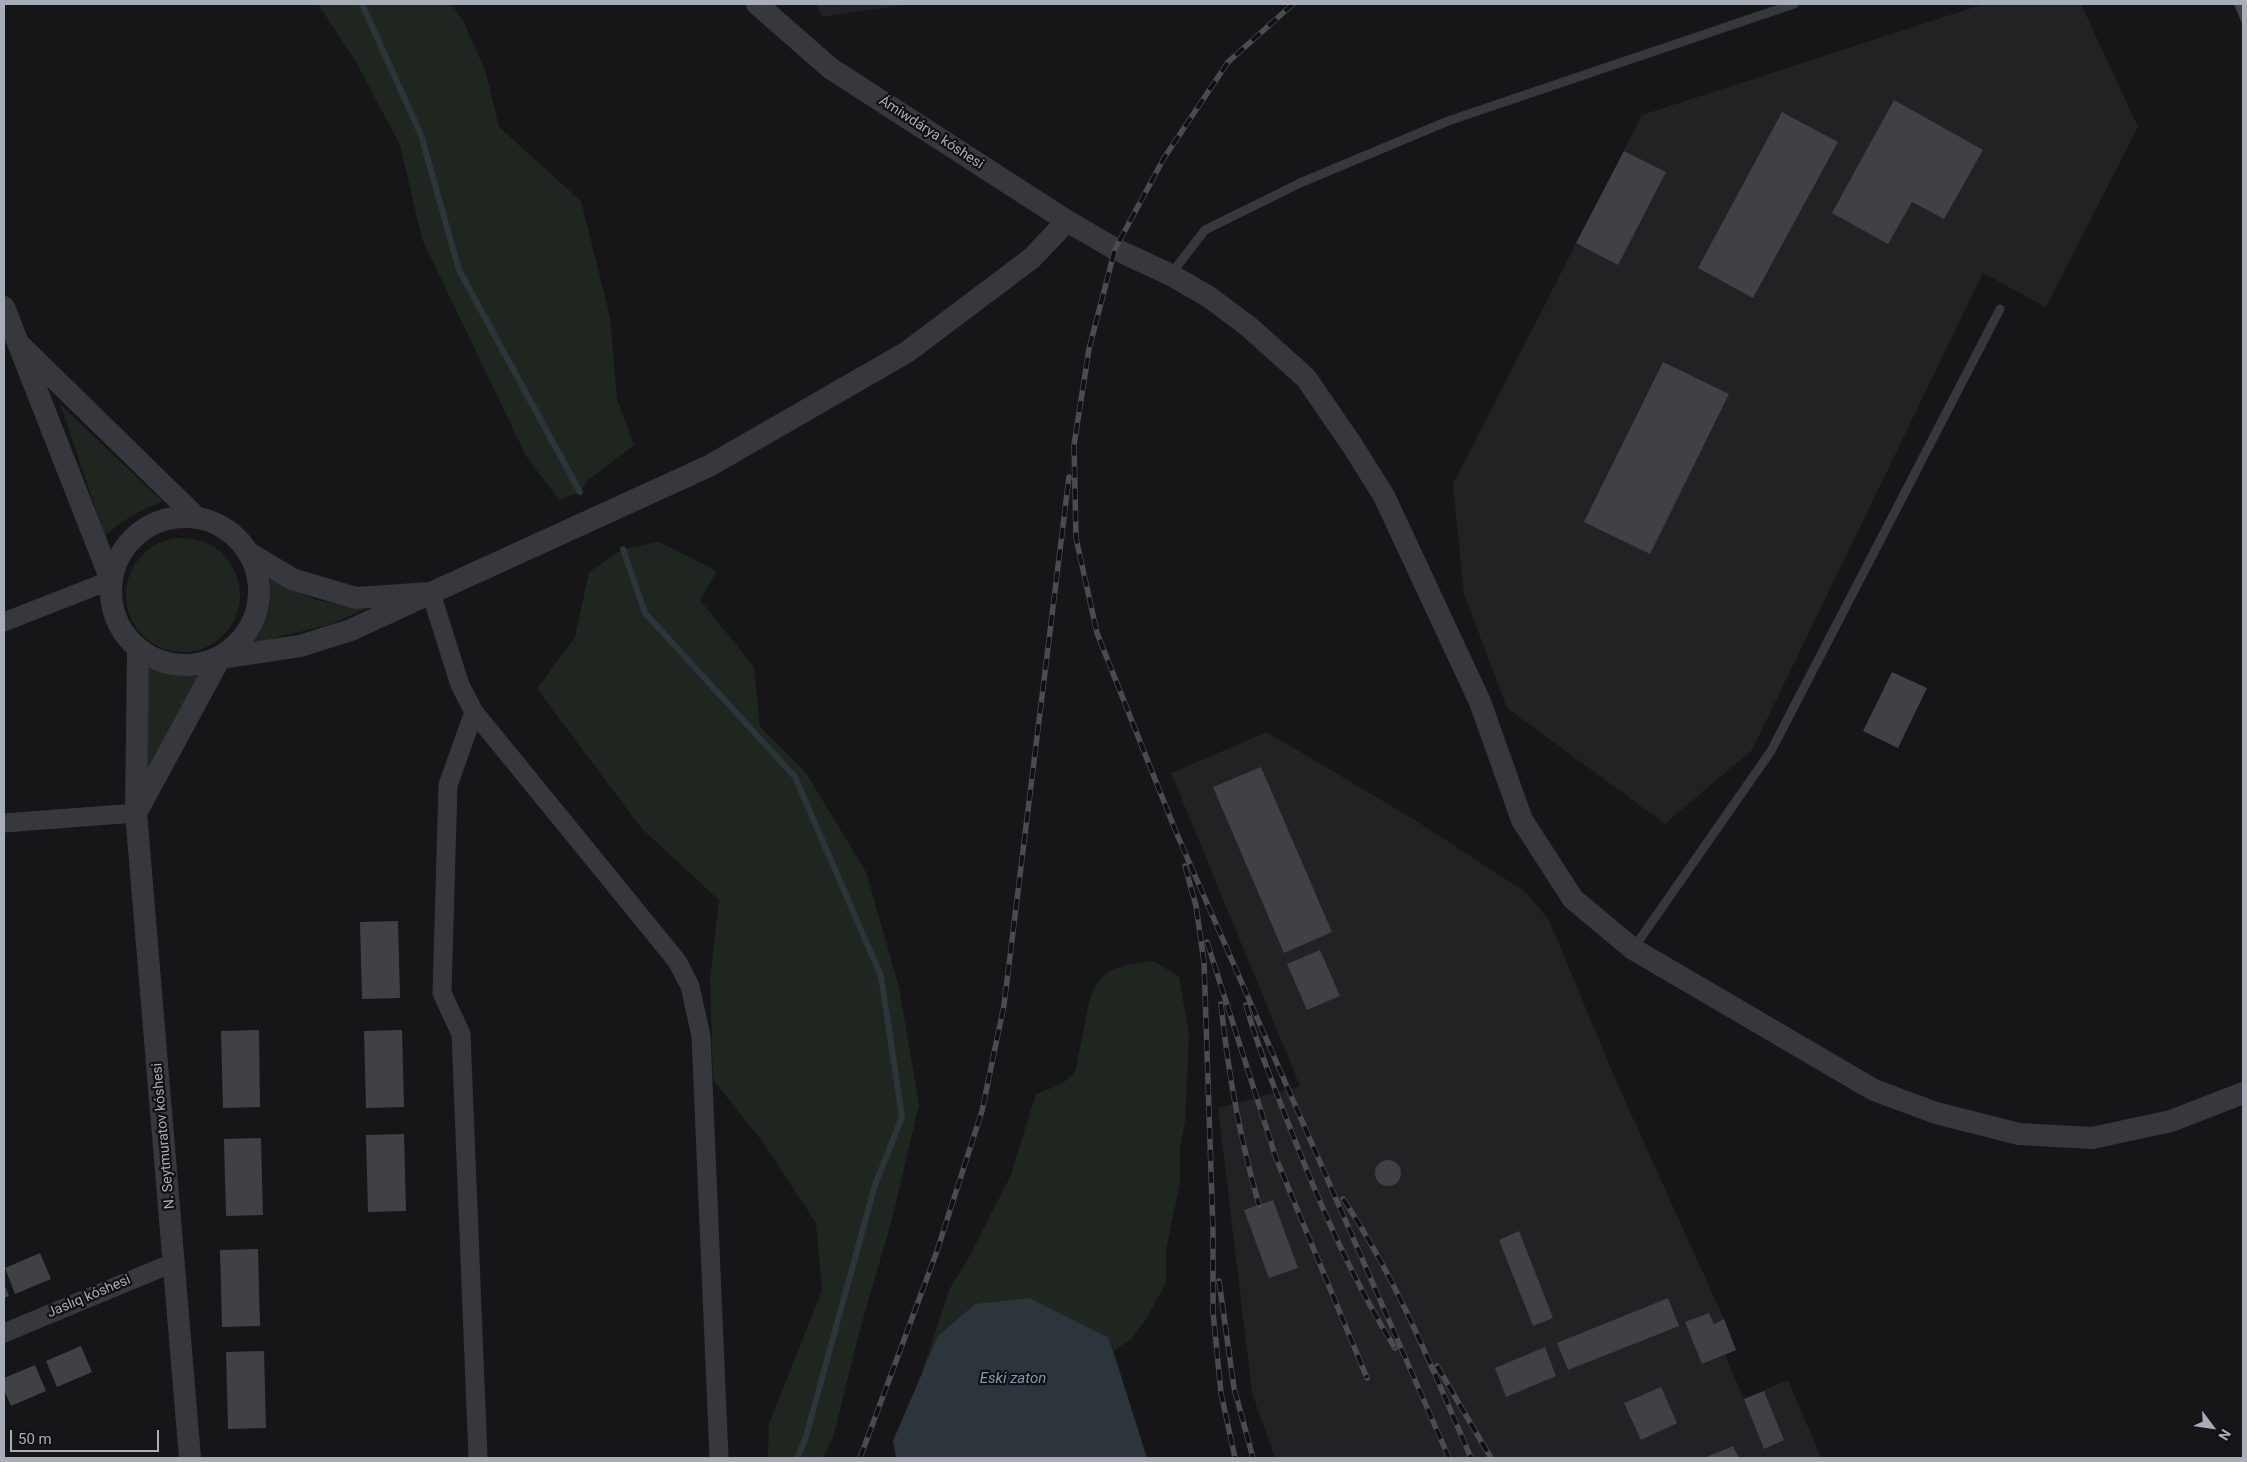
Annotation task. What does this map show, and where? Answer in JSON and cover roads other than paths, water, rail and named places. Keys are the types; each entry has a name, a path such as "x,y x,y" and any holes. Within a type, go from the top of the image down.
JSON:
{"street":[{"name":"Ámiwdárya kóshesi","path":"757,4 830,68 1067,221 1115,249 1171,275 1209,297 1248,326 1306,378 1384,496 1480,702 1522,820 1572,899 1633,949 1874,1090 1936,1113 2018,1134 2092,1138 2171,1121 2243,1093"},
{"path":"431,593 356,598 292,579 249,553 235,536 217,524 196,517 173,517 151,524 132,538 118,557 111,580 110,599 115,618 124,635 138,649 157,660 178,665 200,664 220,658 300,646 352,630 709,466 907,352 1032,258 1067,221"},
{"path":"4,307 111,580"},
{"path":"18,344 196,517"},
{"path":"4,822 136,814 220,658 239,641 252,621 259,598 257,575 249,553"},
{"path":"4,622 111,580"},
{"path":"431,593 460,685 474,712 677,961 690,986 701,1036 719,1458"},
{"name":"N. Seytmuratov kóshesi","path":"138,649 136,814 190,1458"},
{"path":"474,712 448,785 442,993 462,1034 478,1458"},
{"name":"Jaslıq kóshesi","path":"4,1333 175,1262"}],"lane":[{"path":"1171,275 1205,230 1300,184 1448,121 1794,4"},
{"path":"1633,949 1771,751 2000,309"}],"water":[{"name":"Eski zaton","path":"1029,1298 1109,1338 1147,1458 896,1458 893,1441 938,1336 975,1304"}],"waterway":[{"path":"362,4 421,135 459,270 580,492"},
{"path":"623,549 645,613 795,777 881,976 902,1117 875,1185 805,1440 797,1458"}],"railway":[{"path":"1293,4 1228,62 1164,158 1115,249 1089,349 1074,445 1076,538 1097,633 1176,832 1449,1458"},
{"path":"860,1458 937,1251 982,1111 1004,1005 1069,477"},
{"path":"1185,866 1196,906 1204,962 1213,1231 1213,1312 1221,1393 1235,1458"},
{"path":"1207,942 1276,1158 1367,1378"},
{"path":"1221,1004 1236,1106 1259,1205"},
{"path":"1246,1005 1268,1070 1326,1216 1365,1297 1395,1348"},
{"path":"1343,1199 1362,1229 1397,1293 1428,1358 1471,1458"},
{"path":"1219,1281 1234,1388 1253,1458"},
{"path":"1437,1366 1491,1458"}]}
